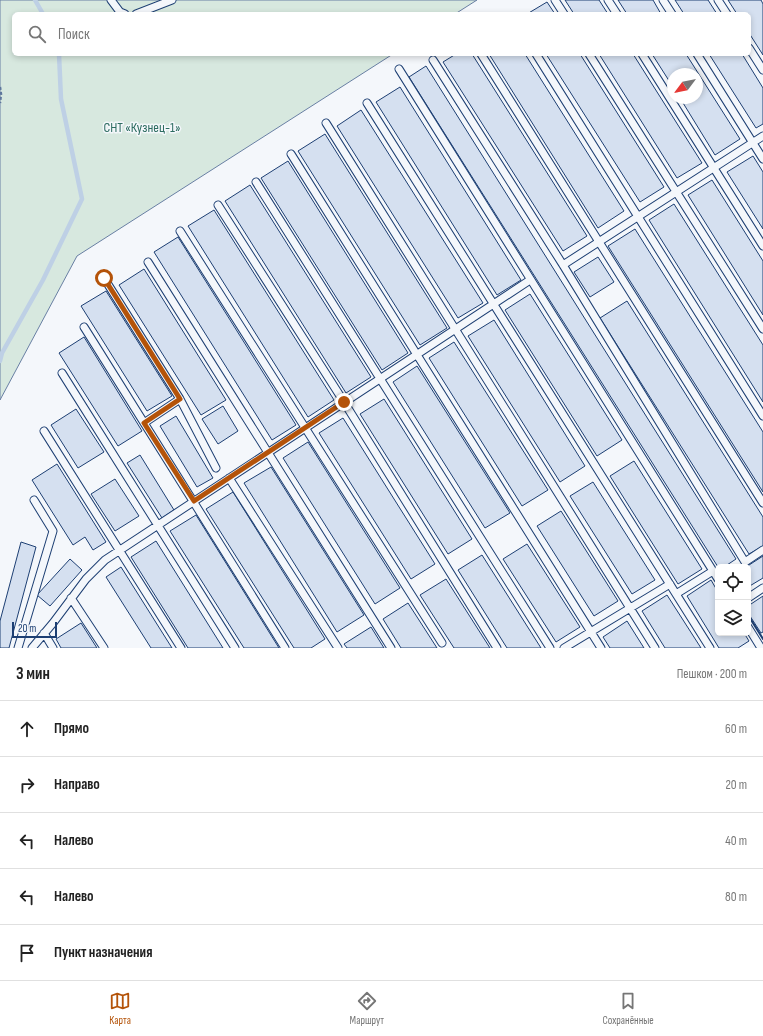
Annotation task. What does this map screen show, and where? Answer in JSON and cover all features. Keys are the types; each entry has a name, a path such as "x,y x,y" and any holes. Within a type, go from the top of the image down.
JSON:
{"lane":[{"path":"111,0 120,12"},
{"path":"141,12 172,0"},
{"path":"555,0 563,12"},
{"path":"608,0 616,12"},
{"path":"663,0 671,12"},
{"path":"718,0 726,12"},
{"path":"751,51 763,70"},
{"path":"482,56 763,504"},
{"path":"537,56 763,416"},
{"path":"590,56 763,329"},
{"path":"643,56 763,246"},
{"path":"698,56 763,159"},
{"path":"433,60 563,265 745,562 763,550"},
{"path":"399,69 715,575"},
{"path":"367,103 710,648"},
{"path":"326,123 655,648"},
{"path":"563,265 763,136"},
{"path":"291,154 601,648"},
{"path":"256,182 550,648"},
{"path":"218,205 344,402 497,648"},
{"path":"180,231 442,643"},
{"path":"148,262 391,648"},
{"path":"104,278 180,399 216,468"},
{"path":"32,648 86,579 105,560 530,280"},
{"path":"84,327 286,648"},
{"path":"62,373 235,648"},
{"path":"144,423 180,399"},
{"path":"44,431 181,648"},
{"path":"230,478 338,648"},
{"path":"18,648 53,531 34,500"},
{"path":"676,594 713,571"},
{"path":"564,648 670,584"},
{"path":"751,596 763,588"},
{"path":"71,598 104,648"},
{"path":"751,632 761,648"},
{"path":"44,633 54,648"}],"path":[{"path":"0,87 0,103"}],"green space":[{"name":"СНТ «Кузнец-1»","path":"0,0 477,0 458,12 12,12 12,56 390,56 77,256 0,400"}],"building":[{"path":"565,0 599,0 607,12 573,12"},
{"path":"618,0 653,0 660,12 626,12"},
{"path":"675,0 708,0 716,12 683,12"},
{"path":"728,0 761,0 763,4 763,55 751,36 751,12 736,12"},
{"path":"547,2 554,12 530,12"},
{"path":"453,56 473,56 587,236 563,251 443,62"},
{"path":"490,56 526,56 624,211 598,228"},
{"path":"547,56 581,56 664,187 640,202"},
{"path":"600,56 634,56 702,163 677,178"},
{"path":"653,56 687,56 695,68 667,68 667,78"},
{"path":"710,56 743,56 763,88 763,124 756,128"},
{"path":"426,66 736,559 728,564 716,564 409,77"},
{"path":"703,81 740,139 715,155 684,104 703,104"},
{"path":"400,87 521,280 497,295 376,102"},
{"path":"361,110 483,303 458,318 337,126"},
{"path":"325,134 447,328 420,345 298,151"},
{"path":"753,156 763,172 763,229 727,172"},
{"path":"288,161 408,353 382,370 261,178"},
{"path":"712,180 763,261 763,315 688,195"},
{"path":"250,185 371,377 346,393 225,201"},
{"path":"674,204 763,345 763,402 649,220"},
{"path":"214,210 334,400 308,417 188,226"},
{"path":"635,229 763,432 763,492 608,246"},
{"path":"178,237 296,425 272,440 154,252"},
{"path":"598,257 614,282 590,297 574,272"},
{"path":"144,269 226,400 201,415 119,285"},
{"path":"106,291 172,396 147,411 81,306"},
{"path":"530,294 622,440 597,456 505,310"},
{"path":"627,301 763,517 763,546 749,554 600,318"},
{"path":"494,320 585,466 560,482 468,336"},
{"path":"84,337 142,431 118,446 59,353"},
{"path":"454,342 548,490 522,506 429,358"},
{"path":"417,366 510,513 485,528 393,382"},
{"path":"384,399 472,539 448,554 360,414"},
{"path":"223,406 238,431 218,444 202,419"},
{"path":"76,409 104,452 78,468 51,425"},
{"path":"176,416 213,478 197,487 160,426"},
{"path":"343,418 435,564 411,579 319,433"},
{"path":"308,442 400,588 375,604 283,458"},
{"path":"140,455 174,510 162,518 127,463"},
{"path":"634,461 702,569 678,584 610,476"},
{"path":"57,464 106,542 93,550 85,537 73,545 32,480"},
{"path":"271,467 364,615 337,632 244,483"},
{"path":"115,479 139,516 115,531 91,494"},
{"path":"593,482 655,580 632,594 570,496"},
{"path":"233,492 325,639 311,648 294,648 206,509"},
{"path":"561,511 618,601 594,616 537,526"},
{"path":"196,515 279,648 244,648 170,531"},
{"path":"156,541 223,648 188,648 131,557"},
{"path":"21,542 36,547 9,648 0,648 0,621"},
{"path":"527,544 580,627 556,642 503,559"},
{"path":"482,555 541,648 507,648 458,570"},
{"path":"763,556 763,578 751,585 751,564"},
{"path":"70,559 82,570 50,606 37,595"},
{"path":"121,567 172,648 151,648 106,577"},
{"path":"446,579 490,648 454,648 420,595"},
{"path":"711,580 715,587 715,636 746,636 749,641 738,648 719,648 687,596"},
{"path":"667,595 701,648 665,648 642,611"},
{"path":"763,596 763,632 761,633 751,618 751,604"},
{"path":"408,603 437,648 401,648 383,619"},
{"path":"627,621 644,648 610,648 603,637"},
{"path":"81,623 97,648 61,648 56,639"},
{"path":"371,627 384,648 347,648 344,644"}],"waterway":[{"path":"35,0 42,12"},
{"path":"0,361 2,353 43,280 82,199 61,99 59,56"}],"wall":[{"path":"751,620 763,639"}],"route":[{"path":"104,278 180,399 144,423 194,501 344,402"}]}
